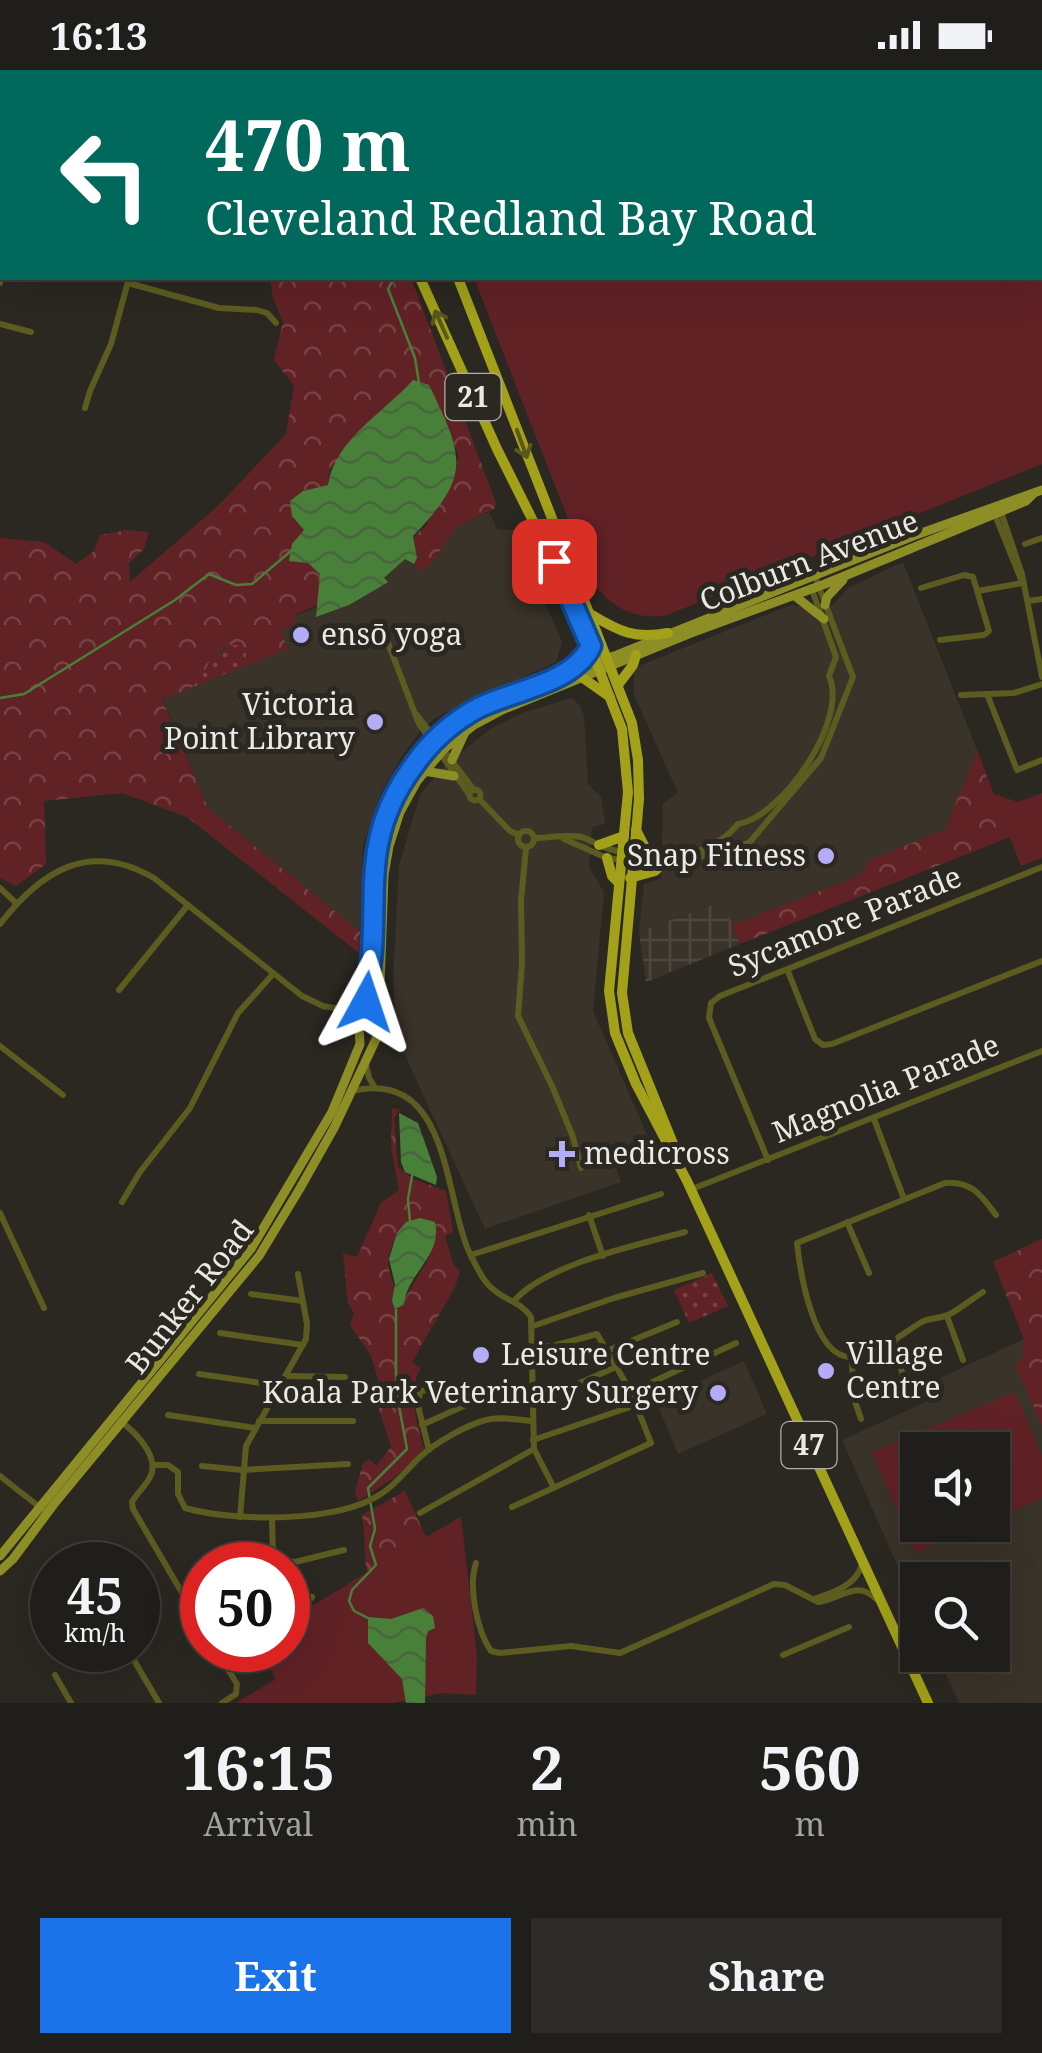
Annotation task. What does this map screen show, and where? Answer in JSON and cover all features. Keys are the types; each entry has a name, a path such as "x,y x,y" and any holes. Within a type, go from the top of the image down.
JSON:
{"highway":[{"name":"21","path":"459,280 591,614"},
{"name":"21","path":"422,281 591,646 604,664"},
{"path":"591,614 612,629 632,636 668,633"},
{"name":"47","path":"591,614 626,753 627,857"},
{"path":"591,646 579,673 611,698"},
{"path":"618,685 636,655"},
{"name":"47","path":"604,664 618,685 637,746 640,787 636,830 624,880 622,979 628,1033 689,1186 928,1702"},
{"path":"636,830 643,838 648,856"},
{"path":"599,845 624,836"},
{"path":"607,858 612,876 624,880 656,871 660,866"}],"main road":[{"name":"Colburn Avenue","path":"604,664 844,577 1037,492"},
{"name":"Colburn Avenue","path":"604,664 668,633 811,576 997,509"},
{"path":"826,605 844,577"},
{"path":"795,596 824,619"},
{"path":"579,673 466,730 424,771 400,812 387,856 380,986 386,1018 380,1027 370,1030 361,1026 360,1008 369,979 372,871 380,834 398,789 434,741 477,709 604,664"},
{"path":"452,760 466,730"},
{"path":"424,771 454,776"},
{"path":"360,1008 375,1001 383,1006"},
{"name":"Bunker Road","path":"255,1253 332,1112 360,1044 361,1026"},
{"name":"Bunker Road","path":"0,1556 44,1511 255,1253 334,1128 380,1027"},
{"name":"Bunker Road","path":"0,1570 12,1560 44,1511"}],"street":[{"path":"0,271 0,283"},
{"path":"85,408 111,344 128,280 218,308 257,310 267,313 276,323"},
{"path":"0,324 30,332"},
{"path":"961,695 1014,694 1042,680 1028,600 997,509"},
{"path":"1026,544 1042,538"},
{"path":"921,588 970,574 978,591 990,630 940,640"},
{"path":"562,839 607,858 682,857 708,847 776,802 814,753 830,718 834,685 829,676 835,666 834,651 811,576"},
{"path":"978,591 1022,583"},
{"path":"380,622 416,714 452,760 472,792 472,800 479,799 510,831 519,835 528,831 534,838 581,837 627,857 673,866 749,843 825,752 853,677 826,605 815,588"},
{"path":"1028,600 1042,599"},
{"path":"835,666 847,666"},
{"path":"834,685 847,686"},
{"path":"987,694 1018,770 1042,760"},
{"path":"442,751 454,776 472,792"},
{"path":"748,823 755,834"},
{"path":"733,832 741,844"},
{"path":"519,835 519,843 526,848"},
{"path":"526,848 534,838"},
{"path":"526,848 518,1016 552,1086 581,1168"},
{"path":"0,924 16,902 46,876 72,865 102,862 142,871 310,1001 360,1008"},
{"name":"Sycamore Parade","path":"768,1160 709,1018 711,1003 720,996 1042,867"},
{"path":"0,888 16,902"},
{"path":"119,990 188,906"},
{"path":"787,969 815,1040 832,1044 1042,961"},
{"path":"122,1202 132,1182 190,1108 238,1013 274,974"},
{"path":"0,1046 63,1095"},
{"name":"Magnolia Parade","path":"689,1186 768,1160 1042,1051"},
{"path":"366,1056 374,1086"},
{"path":"351,1091 374,1086 399,1094 419,1109 446,1162 462,1238 470,1255 494,1290 528,1312 533,1326 534,1445 553,1486"},
{"path":"874,1119 904,1199"},
{"path":"983,1292 947,1316 924,1320 894,1342 852,1357 834,1352 826,1341 802,1286 797,1243 945,1183 958,1182 980,1192 996,1215"},
{"path":"470,1255 662,1194"},
{"path":"0,1213 44,1308"},
{"path":"590,1215 603,1256"},
{"path":"847,1222 869,1273"},
{"path":"514,1300 535,1281 685,1232"},
{"path":"533,1326 702,1272"},
{"path":"240,1517 246,1446 306,1339 298,1274"},
{"path":"250,1294 303,1301"},
{"path":"947,1316 963,1360"},
{"path":"609,1350 677,1322"},
{"path":"220,1333 302,1345"},
{"path":"512,1506 651,1442 631,1392 598,1334 553,1346 533,1346"},
{"path":"893,1389 904,1380 894,1342"},
{"path":"631,1392 736,1343"},
{"path":"852,1357 853,1396 861,1419"},
{"path":"532,1394 566,1389 616,1366"},
{"path":"199,1374 281,1386"},
{"path":"287,1376 345,1377"},
{"path":"429,1450 418,1406 420,1391 433,1390"},
{"path":"422,1425 468,1404"},
{"path":"420,1513 534,1445 636,1406"},
{"path":"168,1415 257,1424 353,1421"},
{"path":"153,1465 168,1465 178,1472 178,1494 186,1508 272,1518 350,1508 375,1498 429,1450 482,1421 498,1418 533,1422"},
{"path":"118,1420 136,1434 153,1465 151,1476 132,1502 133,1509 180,1590"},
{"path":"202,1466 242,1470 348,1464"},
{"path":"0,1476 44,1511"},
{"path":"271,1542 272,1518"},
{"path":"310,1558 344,1550"},
{"path":"813,1599 850,1583 860,1573 862,1559"},
{"path":"476,1563 472,1575 482,1630 491,1651 500,1653 571,1646 620,1653 774,1584 823,1602 850,1590 864,1589 882,1603"},
{"path":"784,1655 850,1627"},
{"path":"141,1672 159,1703"},
{"path":"222,1703 236,1694 237,1684 230,1672"},
{"path":"55,1675 71,1703"}],"shaded area":[{"path":"489,512 497,529 514,530 562,642 556,662 435,718 403,754 381,793 363,846 360,932 208,808 150,668 251,628 298,615 384,579 405,558 422,571 455,528"},
{"path":"903,562 977,750 945,830 870,860 861,875 732,925 722,901 639,932 644,884 661,879 663,803 678,793 634,695 634,671 791,605 803,607 809,613 834,604 848,588"},
{"path":"572,698 584,716 588,784 601,797 605,824 592,827 589,867 604,892 593,1011 652,1146 614,1163 621,1182 485,1229 397,1038 393,981 399,865 420,795 442,768 493,727 525,712"},
{"path":"723,901 740,944 646,982 639,932"},
{"path":"1042,1239 1042,1703 959,1703 945,1672 1010,1672 1010,1562 900,1562 900,1571 842,1440 932,1399 927,1384 1024,1339 993,1262"},
{"path":"744,1361 767,1414 678,1454 656,1401"}],"green space":[{"path":"270,280 412,280 496,503 494,509 455,528 421,572 414,564 417,558 413,537 426,526 459,456 429,385 397,398 366,425 330,469 328,485 303,491 308,563 320,574 319,604 295,615 295,623 281,632 288,649 245,666 247,649 228,646 221,649 193,686 162,699 208,808 360,932 359,953 187,817 122,793 44,801 46,864 16,886 0,878 0,538 44,542 76,564 94,551 100,535 127,530 149,532 144,549 129,563 130,582 218,506 286,434 294,386 274,360 283,322"},
{"path":"475,280 1042,280 1042,464 667,615 645,616 625,610 593,583"},
{"path":"231,645 247,649 245,666 193,687 206,663"},
{"path":"977,750 1010,837 740,944 732,925 861,875 869,860 945,830"},
{"path":"1042,793 1042,858 1021,866 993,794 1018,802"},
{"path":"392,1108 400,1110 394,1118 398,1167 413,1179 446,1191 453,1232 445,1236 460,1272 412,1362 421,1368 414,1397 424,1449 394,1478 358,1501 355,1491 363,1463 370,1459 376,1466 391,1447 374,1394 378,1379 371,1356 350,1325 354,1313 348,1303 343,1253 357,1257 381,1203 399,1190 391,1147","holes":["406,1222 430,1256 404,1300 392,1301 389,1256"]},
{"path":"1042,1239 1042,1426 1015,1365 1022,1358 1024,1339 993,1262"},
{"path":"712,1273 728,1306 689,1323 674,1290"},
{"path":"1015,1392 1042,1456 1042,1498 1010,1512 1010,1432 920,1432"},
{"path":"900,1440 900,1517 872,1452"},
{"path":"405,1491 426,1537 461,1517 403,1679 406,1701 236,1703 276,1679 272,1672 310,1672 310,1626 348,1584 367,1572 362,1515"},
{"path":"461,1517 477,1655 476,1695 442,1693 392,1703 236,1703 276,1679 272,1672 310,1672 310,1607"},
{"path":"911,1542 938,1542 915,1552"}],"water":[{"path":"413,380 429,385 450,430 455,448 453,480 445,497 413,536 417,558 414,564 405,559 384,578 388,582 385,584 349,605 316,617 320,574 308,563 289,561 292,544 304,530 292,516 290,501 303,491 328,485 332,469 350,441"},
{"path":"399,1113 418,1123 437,1177 436,1185 405,1172"},
{"path":"420,1218 435,1222 434,1245 406,1294 404,1305 395,1309 389,1259 397,1233 406,1222"},
{"path":"423,1608 433,1616 435,1628 428,1631 426,1639 425,1703 406,1703 402,1679 368,1643 368,1617 391,1619"}],"waterway":[{"path":"393,280 388,289 415,358 419,383"},
{"path":"0,698 24,694 175,600 209,574 236,585 252,584 292,550"},
{"path":"410,1223 408,1199 412,1176"},
{"path":"370,1619 354,1611 349,1601 352,1590 376,1565 370,1546 375,1529 368,1488 407,1449 396,1390 396,1310"}],"place":[{"name":"ensō yoga","path":"301,635"},
{"name":"Victoria Point Library","path":"375,722"},
{"name":"Snap Fitness","path":"826,856"},
{"name":"medicross","path":"562,1154"},
{"name":"Leisure Centre","path":"481,1355"},
{"name":"Village Centre","path":"826,1371"},
{"name":"Koala Park Veterinary Surgery","path":"718,1393"}],"route":[{"path":"366,1002 362,1004 369,979 374,857 382,824 404,779 426,749 458,721 477,709 575,668 591,646 554,561"}]}
